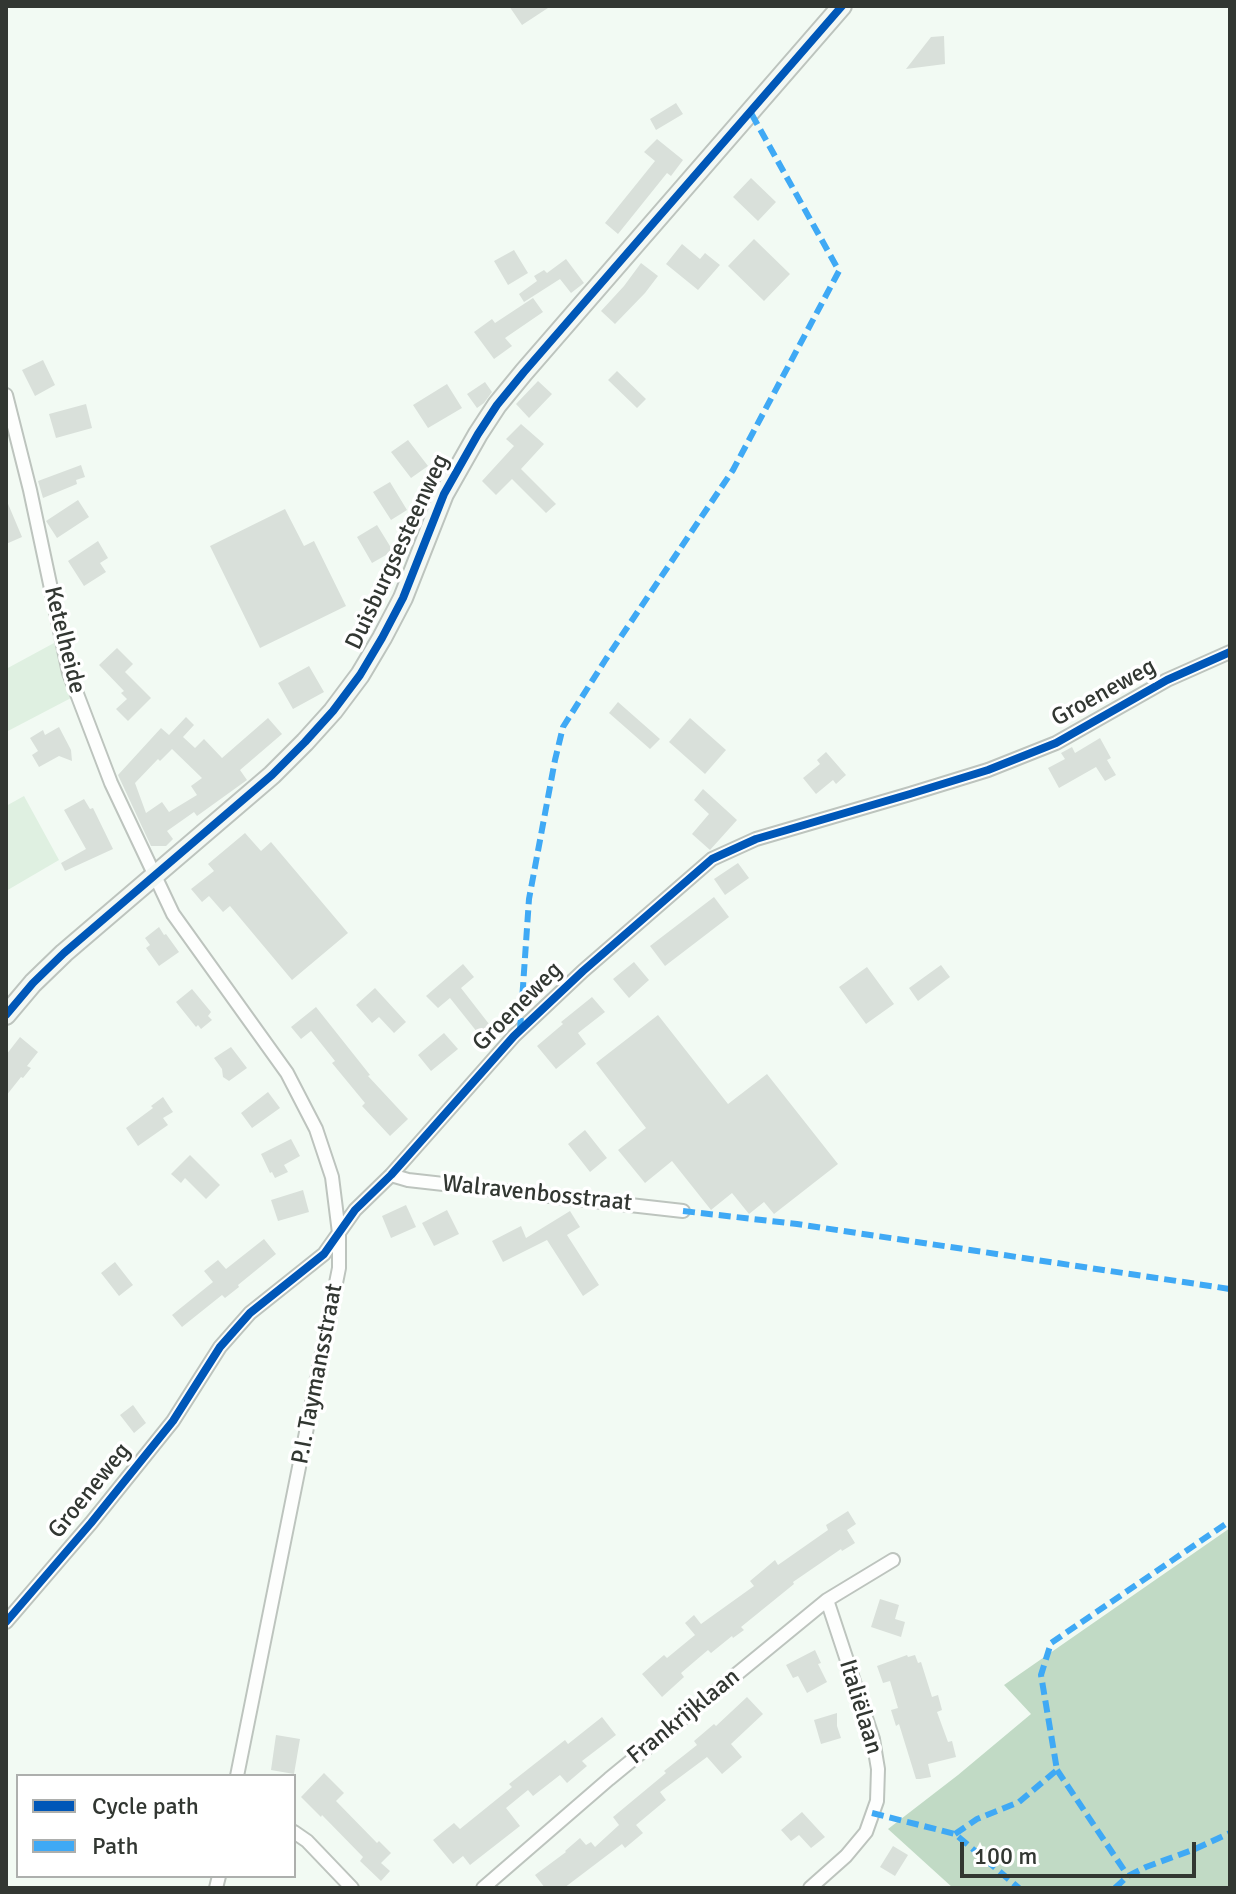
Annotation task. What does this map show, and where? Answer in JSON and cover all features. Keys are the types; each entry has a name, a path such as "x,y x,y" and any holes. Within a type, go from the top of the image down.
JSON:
{"street":[{"name":"Duisburgsesteenweg","path":"6,1015 64,953 272,775 333,711 382,638 403,598 444,494 497,405 842,6"},
{"name":"Ketelheide","path":"6,395 30,490 69,673 111,783 154,874"},
{"name":"Groeneweg","path":"6,1622 173,1421 220,1347 250,1313 324,1254 355,1210 391,1175 514,1036 583,971 712,859 756,839 988,770 1056,743 1167,680 1230,652"},
{"name":"P.I. Taymansstraat","path":"154,874 173,914 287,1073 316,1129 332,1177 339,1233 339,1268 237,1774"},
{"name":"Walravenbosstraat","path":"391,1175 408,1180 683,1211"},
{"name":"Frankrijklaan","path":"483,1888 609,1779 827,1600 893,1560"},
{"name":"Italiëlaan","path":"810,1888 846,1856 866,1832 877,1801 878,1769 873,1739 827,1600"},
{"path":"296,1833 352,1888"}],"green space":[{"path":"54,643 71,698 6,732 6,669"},
{"path":"24,796 59,860 6,891 6,806"},
{"path":"1230,1528 1230,1888 953,1888 888,1829 1031,1714 1004,1685"}],"building":[{"path":"509,6 551,6 522,25"},
{"path":"944,36 945,64 906,69 931,37"},
{"path":"676,103 683,114 656,130 650,119"},
{"path":"657,139 683,160 671,176 667,173 618,234 605,223 655,161 644,152"},
{"path":"751,178 776,202 758,221 733,197"},
{"path":"754,239 790,274 764,301 728,266"},
{"path":"682,244 700,259 705,253 720,265 698,290 666,264"},
{"path":"514,250 528,273 508,285 494,261"},
{"path":"566,259 584,283 571,293 560,279 524,302 519,294 537,281 534,276 544,270 547,273"},
{"path":"641,263 658,276 615,324 601,311"},
{"path":"533,298 543,312 505,338 512,346 494,359 474,332 492,319 495,323"},
{"path":"43,360 55,385 35,396 22,370"},
{"path":"617,371 646,399 637,408 608,380"},
{"path":"538,381 552,394 529,418 516,404"},
{"path":"485,382 492,392 477,408 467,394"},
{"path":"447,384 462,408 428,428 413,405"},
{"path":"86,404 92,428 56,438 49,414"},
{"path":"521,424 544,444 521,469 556,504 546,513 512,479 496,495 482,481 514,446 506,439"},
{"path":"408,440 428,466 411,478 391,452"},
{"path":"81,465 85,477 76,480 77,484 43,498 38,481"},
{"path":"390,482 407,510 391,520 373,492"},
{"path":"6,499 22,537 6,544"},
{"path":"78,500 89,517 57,538 46,521"},
{"path":"285,509 304,546 314,541 346,606 260,648 210,546"},
{"path":"377,525 393,551 372,563 357,537"},
{"path":"98,541 108,558 100,563 106,572 84,586 68,561"},
{"path":"117,648 133,664 125,672 151,698 128,721 116,709 127,699 121,693 124,691 99,665"},
{"path":"309,666 324,692 293,709 278,683"},
{"path":"618,702 660,739 650,749 609,713"},
{"path":"186,717 194,725 183,737 195,748 204,739 222,758 268,718 282,734 240,770 247,780 197,816 194,812 167,831 173,839 166,846 151,846 118,775 161,728 169,735","holes":["172,749 202,778 191,786 197,795 169,812 162,802 146,813 135,783"]},
{"path":"690,718 726,750 705,774 669,742"},
{"path":"59,727 71,750 72,761 59,756 39,767 32,755 38,751 30,738 43,730 45,735"},
{"path":"1100,738 1116,775 1105,781 1096,767 1059,788 1048,768 1065,759 1061,753 1072,747 1075,753"},
{"path":"826,752 846,775 836,784 833,780 816,794 803,778 820,764 817,760"},
{"path":"703,789 737,820 710,850 692,834 709,814 694,800"},
{"path":"84,799 90,809 93,808 113,849 65,871 61,863 86,849 64,810"},
{"path":"245,833 261,851 271,842 348,933 292,980 230,906 223,912 209,896 202,902 191,889 214,871 208,864"},
{"path":"738,863 749,878 725,895 714,879"},
{"path":"714,897 729,917 665,966 650,946"},
{"path":"159,927 179,952 159,966 146,948 150,945 145,938"},
{"path":"634,962 649,980 629,998 613,979"},
{"path":"463,964 474,977 461,988 496,1033 485,1042 450,998 438,1008 426,996"},
{"path":"941,965 950,977 918,1001 909,988"},
{"path":"867,967 894,1004 866,1024 839,987"},
{"path":"375,988 406,1022 394,1033 379,1017 372,1023 356,1005"},
{"path":"192,989 211,1012 208,1016 212,1020 201,1029 176,1002"},
{"path":"592,997 605,1012 578,1033 586,1044 556,1069 537,1046"},
{"path":"316,1007 368,1076 408,1119 390,1136 362,1106 365,1103 332,1063 335,1061 311,1031 301,1039 291,1027"},
{"path":"658,1015 728,1104 767,1074 838,1164 774,1214 764,1202 749,1214 732,1193 711,1210 672,1161 645,1183 618,1150 646,1128 596,1063"},
{"path":"444,1033 458,1049 431,1071 418,1055"},
{"path":"20,1037 38,1052 27,1066 31,1068 6,1096 6,1055"},
{"path":"231,1047 247,1068 229,1081 223,1077 222,1069 214,1058"},
{"path":"268,1092 280,1108 252,1128 241,1113"},
{"path":"163,1097 173,1112 163,1118 168,1125 138,1146 126,1128"},
{"path":"585,1130 607,1158 590,1172 568,1144"},
{"path":"291,1139 300,1156 284,1165 288,1172 275,1178 261,1154"},
{"path":"190,1155 220,1185 206,1199 185,1178 181,1183 171,1174"},
{"path":"303,1190 309,1212 278,1221 271,1200"},
{"path":"406,1205 416,1227 391,1238 382,1216"},
{"path":"447,1210 459,1234 434,1246 422,1223"},
{"path":"570,1211 580,1227 567,1235 599,1285 583,1296 547,1240 503,1262 492,1241 521,1226 526,1238"},
{"path":"264,1239 276,1254 225,1298 222,1295 182,1327 172,1315 213,1282 204,1271 218,1260 226,1269"},
{"path":"115,1262 133,1285 119,1296 101,1273"},
{"path":"133,1405 146,1423 134,1433 120,1415"},
{"path":"848,1511 856,1524 847,1530 855,1543 793,1582 741,1627 744,1630 711,1653 708,1650 681,1673 684,1677 662,1697 642,1674 695,1635 685,1623 694,1615 701,1624 754,1586 750,1581 775,1560 778,1565 828,1530 826,1525"},
{"path":"880,1599 899,1605 895,1619 905,1622 901,1637 871,1627"},
{"path":"815,1650 827,1682 807,1693 798,1676 793,1678 786,1665"},
{"path":"915,1655 918,1663 921,1662 932,1697 938,1695 942,1710 937,1712 948,1742 952,1741 956,1757 928,1764 931,1777 920,1779 916,1779 899,1724 896,1726 891,1710 898,1708 890,1681 883,1683 877,1666"},
{"path":"747,1697 763,1714 731,1744 742,1757 722,1774 707,1757 660,1792 666,1800 636,1825 643,1833 625,1848 622,1844 564,1888 545,1888 535,1875 580,1838 586,1845 591,1842 595,1847 619,1825 613,1817 697,1745 694,1741 714,1724 716,1726"},
{"path":"837,1713 841,1738 821,1744 814,1720"},
{"path":"602,1717 616,1735 582,1761 587,1766 567,1783 560,1775 533,1796 528,1790 506,1808 520,1826 470,1865 463,1856 453,1864 433,1840 454,1823 460,1829 512,1787 509,1784 565,1740 568,1744"},
{"path":"276,1735 300,1739 294,1774 271,1770"},
{"path":"324,1773 344,1793 336,1801 391,1853 381,1863 390,1871 381,1881 360,1861 363,1857 301,1797"},
{"path":"802,1812 825,1837 811,1848 799,1835 791,1841 781,1830"},
{"path":"893,1846 908,1855 895,1876 880,1867"}],"marked path":[{"path":"520,1030 529,899 563,727 733,470 839,271 751,113"},
{"path":"683,1211 797,1224 1230,1289"},
{"path":"955,1834 977,1819 1019,1802 1057,1770 1041,1675 1051,1643 1230,1521"},
{"path":"1057,1770 1128,1876"},
{"path":"872,1813 955,1834 1019,1888"},
{"path":"1115,1888 1128,1876 1146,1867 1230,1833"}],"cycle path":[{"path":"6,1015 64,953 272,775 333,711 382,638 403,598 444,494 497,405 842,6"},
{"path":"6,1622 173,1421 220,1347 250,1313 324,1254 355,1210 391,1175 514,1036 583,971 712,859 756,839 988,770 1056,743 1167,680 1230,652"}]}
